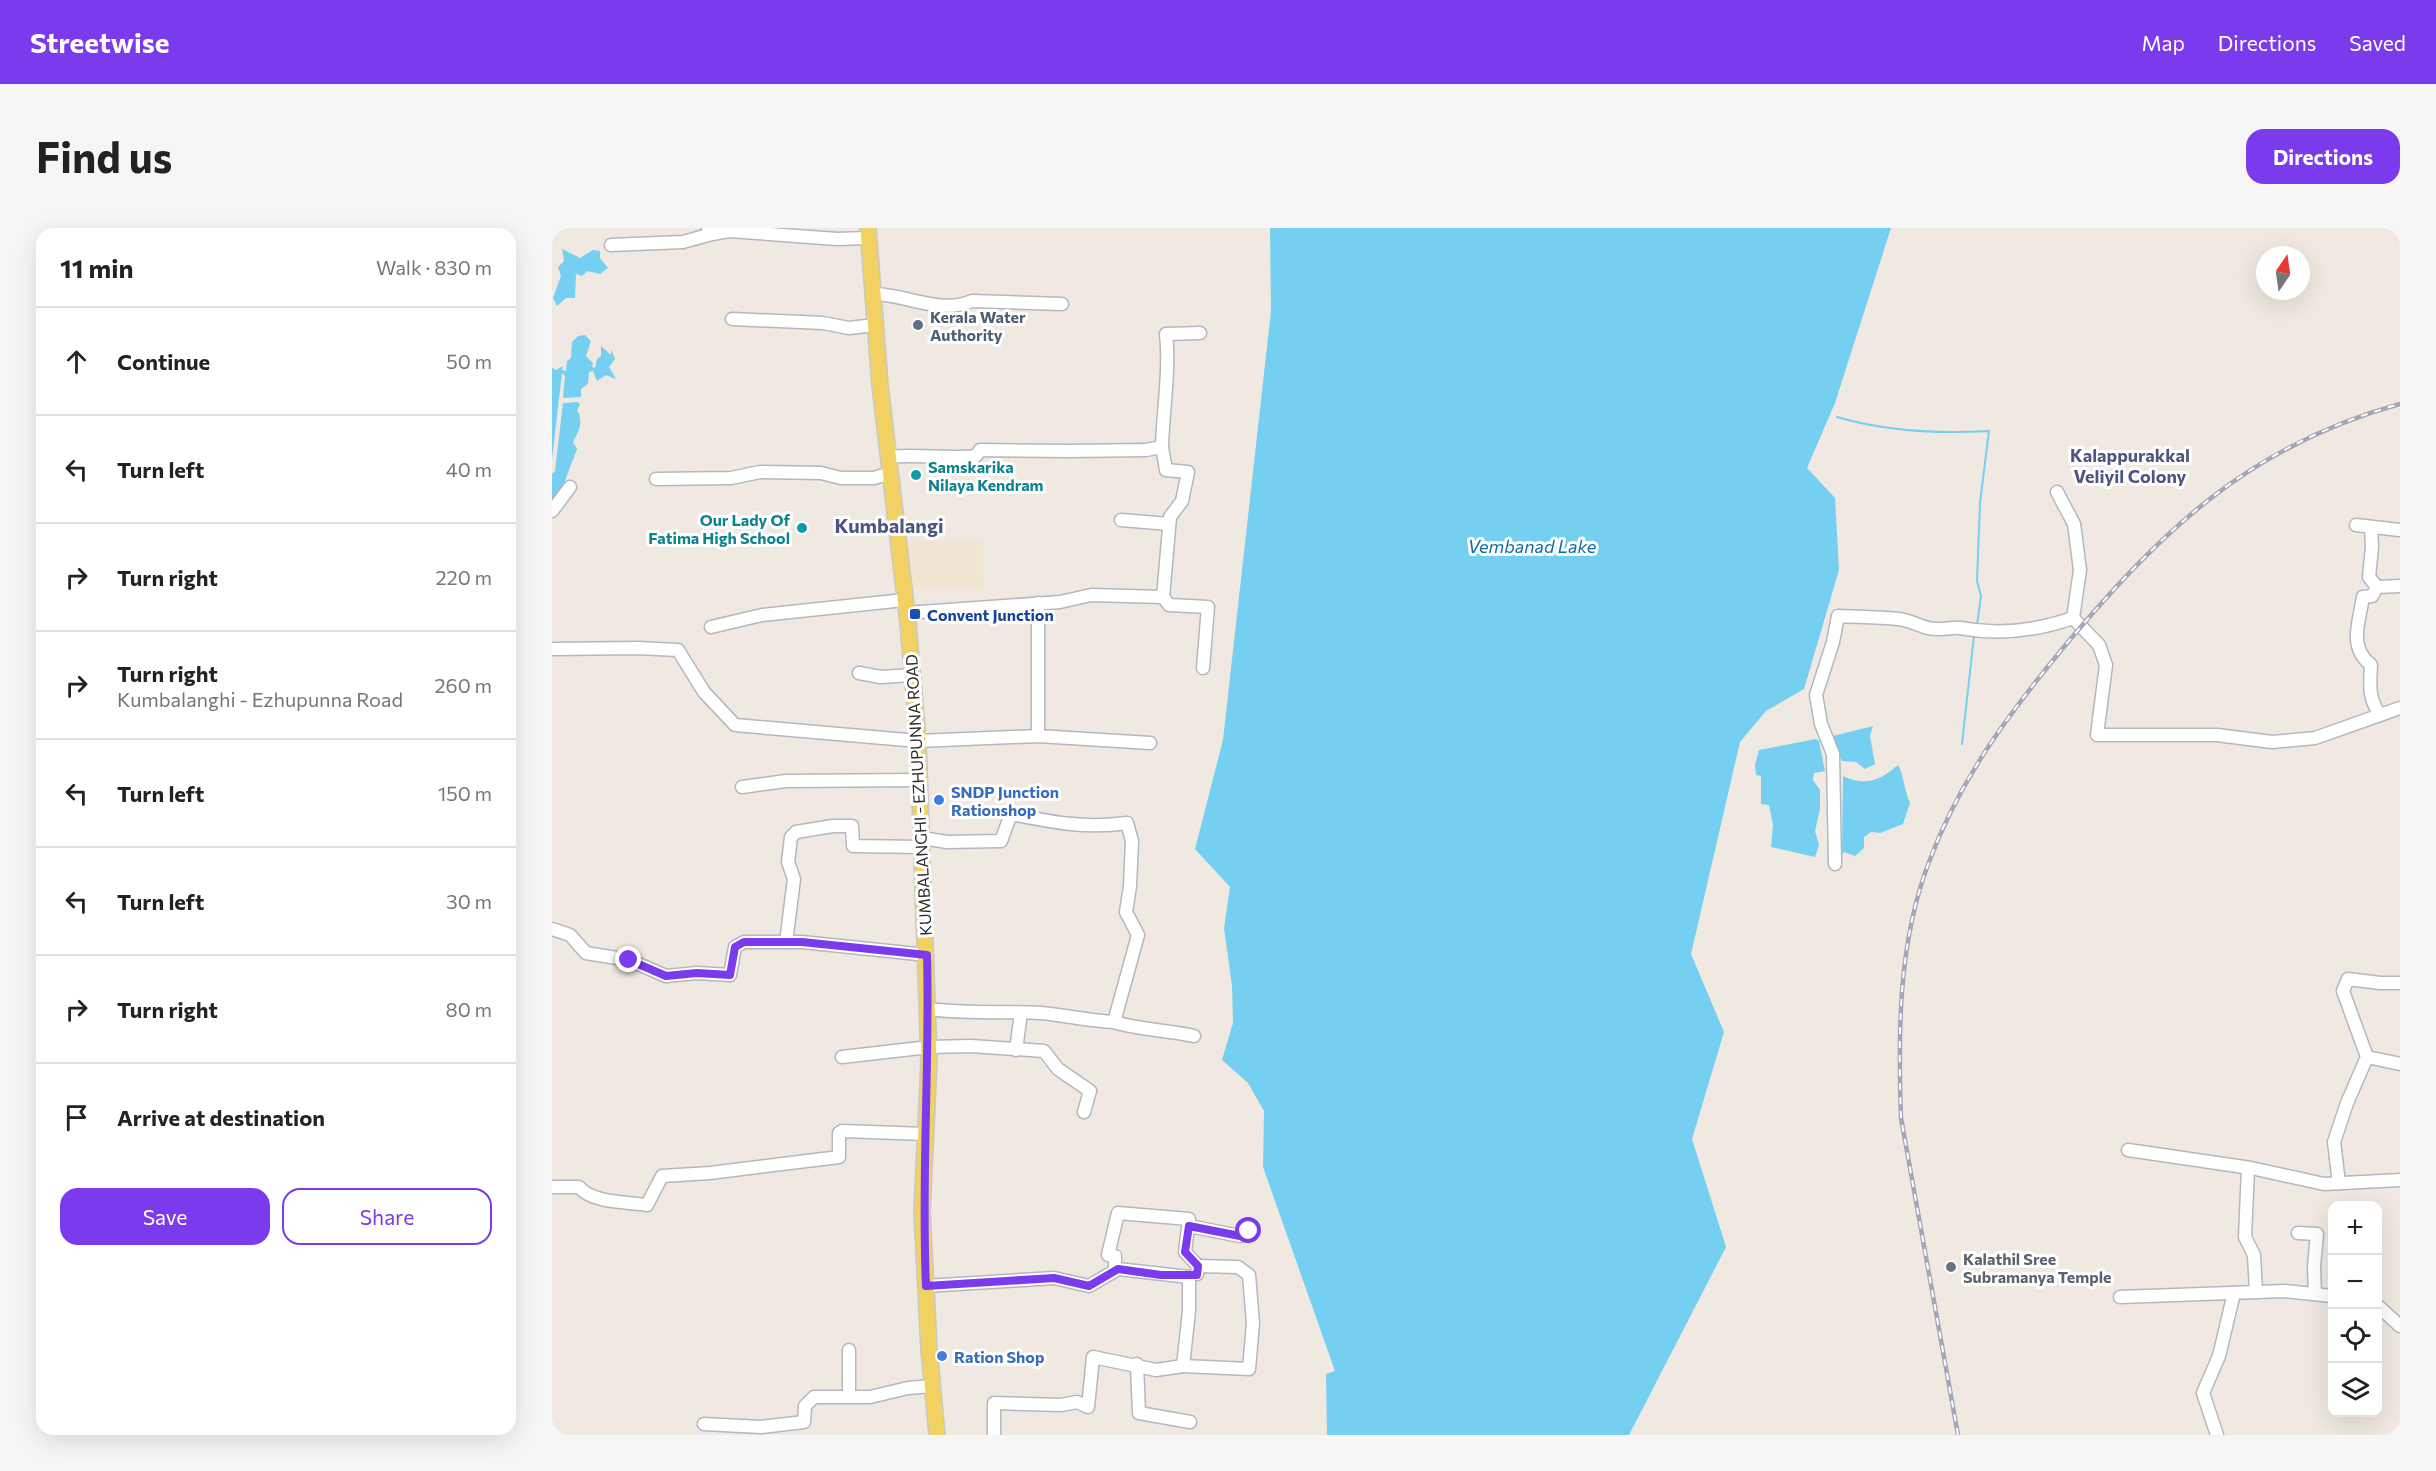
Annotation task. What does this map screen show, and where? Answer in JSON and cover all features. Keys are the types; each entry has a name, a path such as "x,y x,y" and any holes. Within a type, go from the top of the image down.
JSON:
{"main road":[{"name":"KUMBALANGHI - EZHUPUNNA ROAD","path":"868,233 875,325 918,741 929,1047 922,1212 937,1435"}],"street":[{"path":"611,245 682,243 710,231 837,239 868,233"},
{"path":"873,294 891,294 941,306 959,307 972,301 1062,304"},
{"path":"732,318 823,323 849,328 875,325"},
{"path":"1200,333 1166,334 1169,359 1162,447 1166,470 1188,472 1182,501 1170,517 1163,597 1169,605 1208,607 1203,668"},
{"path":"888,457 919,454 953,458 976,456 980,450 1069,451 1162,447"},
{"path":"656,479 731,478 760,472 821,473 841,478 874,478 890,473"},
{"path":"552,512 570,487"},
{"path":"2057,492 2074,524 2080,570 2073,618"},
{"path":"1120,520 1169,524"},
{"path":"2356,525 2400,530"},
{"path":"2371,527 2372,547 2368,577 2377,587"},
{"path":"2377,587 2400,586"},
{"path":"2377,587 2372,596 2363,597 2355,642 2363,659 2371,665 2369,690 2372,703 2380,715"},
{"path":"711,627 762,615 1060,602 1091,595 1163,597"},
{"path":"1038,603 1038,736"},
{"path":"1835,864 1833,754 1821,724 1816,694 1833,642 1838,616 1895,618 1913,621 1927,628 1943,630 1958,628 2001,633 2042,627 2073,618"},
{"path":"2073,618 2099,645 2106,665 2097,735 2122,733 2190,737 2217,735 2272,742 2315,738 2400,708"},
{"path":"552,649 678,650 704,692 735,725 918,741 1038,736 1150,743"},
{"path":"859,673 881,677 912,675"},
{"path":"742,787 786,781 919,780"},
{"path":"786,942 794,879 788,862 791,837 796,832 833,826 852,826 853,846 1001,841 1011,814 1059,825 1100,827 1127,823 1132,841 1126,912 1138,935 1114,1022"},
{"path":"552,929 570,935 586,953 629,960 666,976 697,973 730,975 735,947 744,942 859,946 927,955"},
{"path":"2340,1183 2334,1142 2347,1102 2367,1057 2343,992 2348,979 2380,983 2400,982"},
{"path":"928,1009 968,1014 1021,1013 1114,1022 1133,1028 1161,1028 1194,1036"},
{"path":"1016,1050 1021,1013"},
{"path":"842,1057 929,1047 970,1046 1044,1051 1058,1069 1090,1091 1084,1112"},
{"path":"2367,1057 2400,1064"},
{"path":"552,1187 579,1186 583,1192 608,1200 647,1205 662,1176 838,1157 839,1133 842,1131 926,1134"},
{"path":"2128,1150 2248,1168 2324,1184 2400,1180"},
{"path":"2248,1168 2245,1237 2254,1255 2256,1292"},
{"path":"994,1435 994,1403 1061,1406 1077,1402 1088,1407 1093,1357 1137,1364 1156,1370 1183,1366 1249,1369 1253,1323 1249,1275 1238,1267 1198,1266 1185,1252 1189,1219 1118,1213 1108,1255 1115,1256 1115,1270"},
{"path":"1189,1226 1240,1236 1249,1231"},
{"path":"2298,1233 2317,1234 2314,1267 2315,1294"},
{"path":"926,1286 1054,1278 1089,1286 1115,1270 1187,1277 1197,1275 1198,1266"},
{"path":"1183,1366 1190,1311 1190,1290 1187,1277"},
{"path":"2120,1297 2256,1292 2328,1296"},
{"path":"2217,1435 2203,1393 2219,1356 2234,1293"},
{"path":"2381,1309 2400,1326"},
{"path":"849,1350 849,1395"},
{"path":"1137,1364 1139,1413 1190,1422"},
{"path":"704,1424 761,1427 804,1422 805,1406 814,1397 849,1395 870,1397 908,1388 932,1386"}],"shaded area":[{"path":"907,541 983,541 984,590 911,589"}],"water":[{"name":"Vembanad Lake","path":"1270,228 1891,228 1835,403 1807,468 1835,498 1839,570 1804,689 1766,711 1740,742 1691,954 1724,1032 1692,1139 1726,1247 1629,1435 1327,1435 1326,1374 1335,1371 1263,1167 1264,1111 1248,1083 1222,1060 1233,1023 1232,986 1224,928 1230,887 1195,849 1223,740 1271,311"},
{"path":"562,249 580,258 593,250 600,251 600,258 608,268 600,274 587,271 582,276 576,274 575,298 566,298 557,306 553,298 561,276 558,267 564,261"},
{"path":"585,335 591,341 586,356 593,363 592,367 595,368 597,359 601,356 601,346 611,355 611,349 615,359 609,367 616,379 606,375 597,381 593,371 589,372 588,384 581,389 581,397 563,398 565,376 562,373 552,459 552,368 556,370 563,366 562,370 566,371 567,361 571,358 572,342 578,336"},
{"path":"578,402 580,405 577,410 579,430 573,442 577,449 552,507 552,474 555,471 563,403"},
{"path":"1873,726 1870,736 1875,764 1865,769 1856,762 1842,761 1833,736"},
{"path":"1816,739 1819,741 1825,771 1814,773 1813,780 1820,790 1820,809 1815,831 1819,845 1815,857 1771,847 1773,825 1769,805 1761,804 1761,776 1756,775 1755,765 1759,750"},
{"path":"1898,765 1910,803 1903,824 1880,833 1871,832 1864,837 1864,848 1855,856 1844,852 1842,855 1843,776 1858,781 1872,780 1885,775"}],"waterway":[{"path":"1837,417 1874,426 1912,430 1989,431 1980,503 1977,581 1981,596 1977,625"},
{"path":"1962,744 1974,636"}],"railway":[{"path":"1958,1435 1901,1118 1900,1086 1902,988 1911,924 1929,862 1941,832 1970,776 2023,698 2099,606 2173,530 2211,498 2252,469 2297,443 2346,422 2400,404"}],"place":[{"name":"Kerala Water Authority","path":"918,325"},
{"name":"Samskarika Nilaya Kendram","path":"916,475"},
{"name":"Our Lady Of Fatima High School","path":"802,528"},
{"name":"Convent Junction","path":"915,614"},
{"name":"SNDP Junction Rationshop","path":"939,800"},
{"name":"Kalathil Sree Subramanya Temple","path":"1951,1267"},
{"name":"Ration Shop","path":"942,1356"}],"district":[{"name":"Kalappurakkal Veliyil Colony","path":"2130,465"},
{"name":"Kumbalangi","path":"889,525"}],"route":[{"path":"629,960 666,976 697,973 730,975 735,947 744,942 802,942 859,946 927,955 929,1061 922,1212 926,1286 959,1282 1054,1278 1089,1286 1111,1271 1118,1269 1187,1277 1197,1275 1198,1266 1189,1259 1185,1252 1189,1226 1240,1236 1249,1231"}]}
